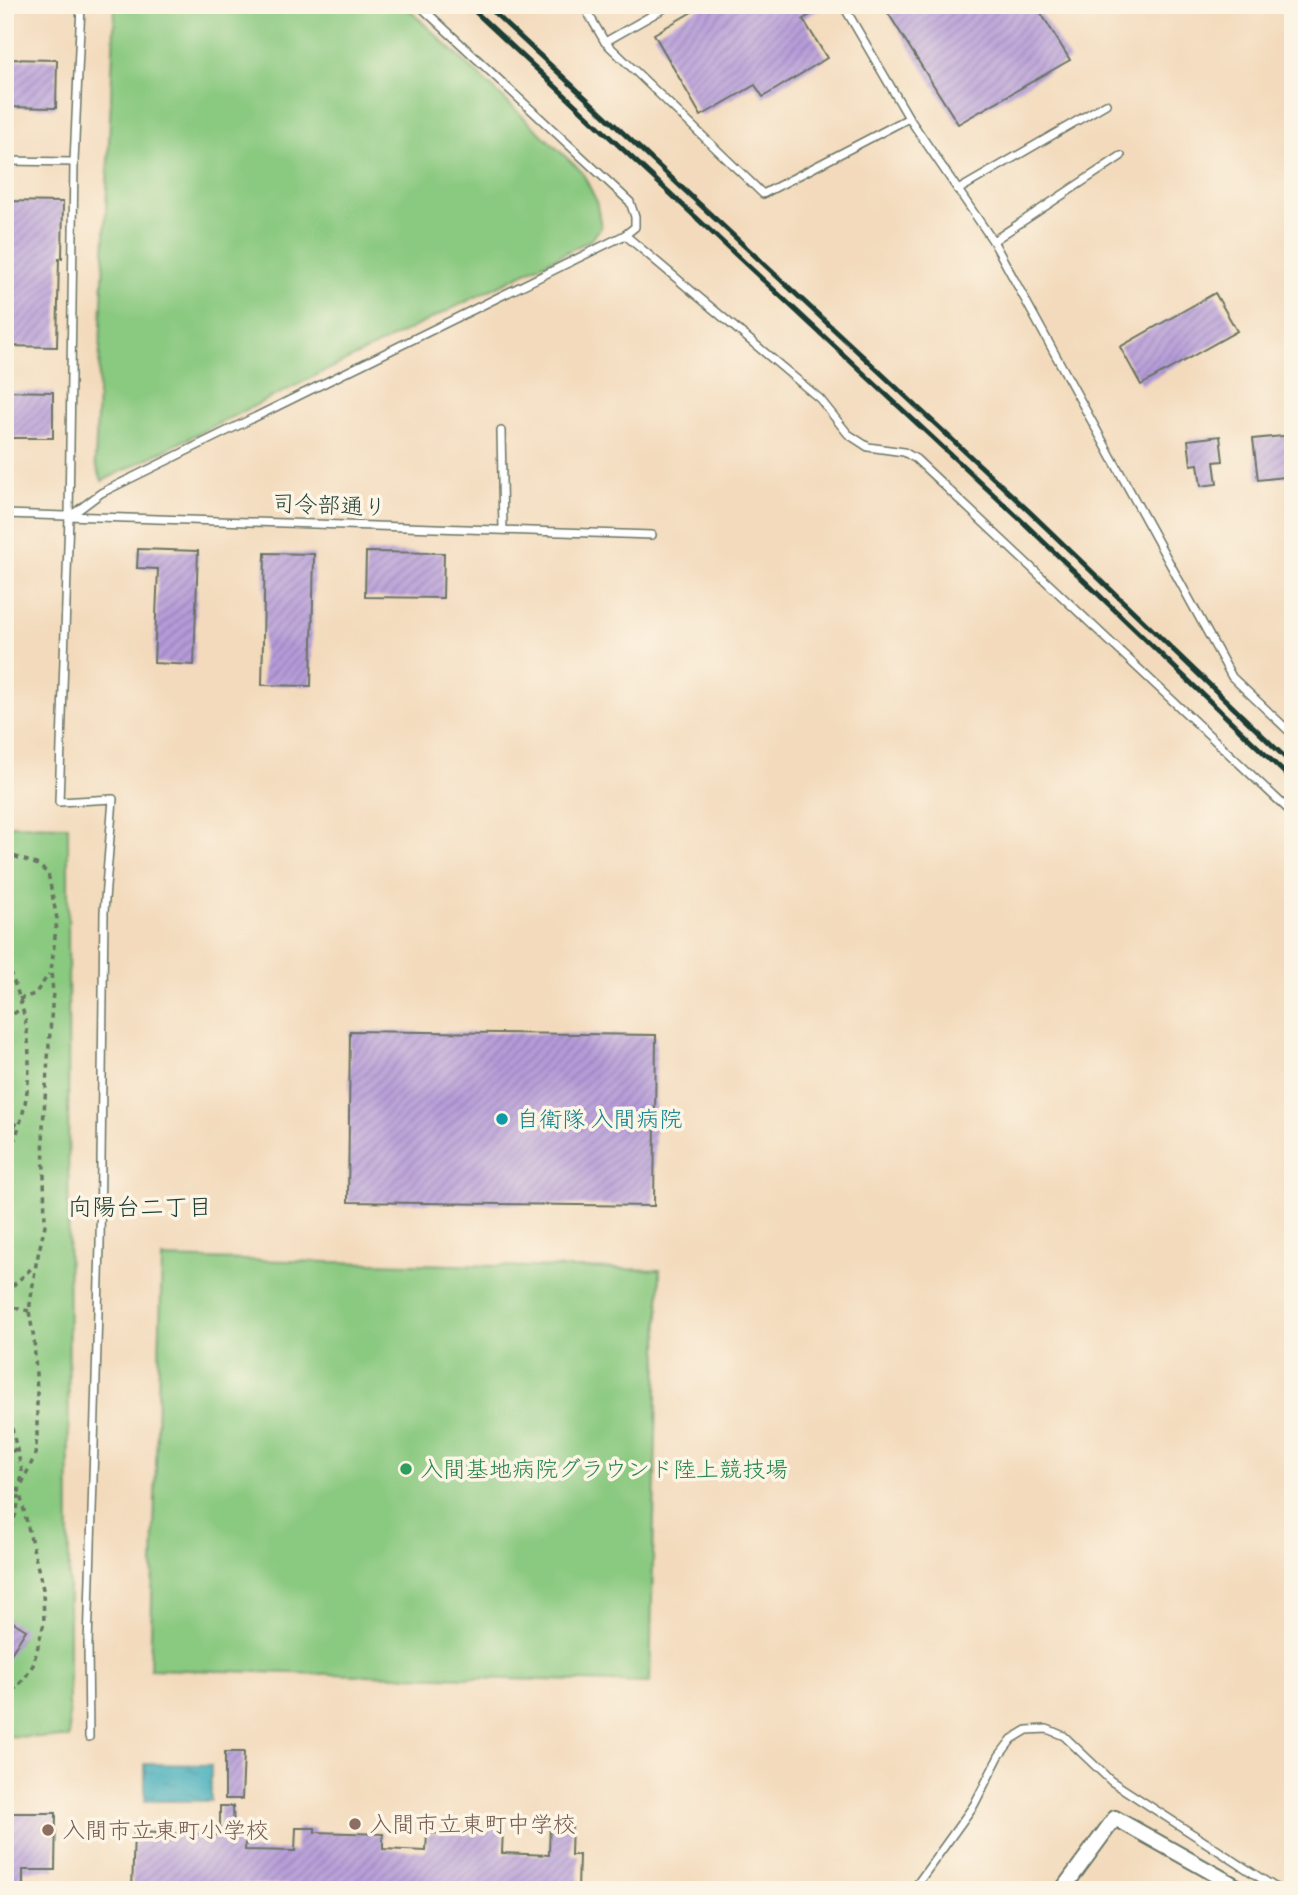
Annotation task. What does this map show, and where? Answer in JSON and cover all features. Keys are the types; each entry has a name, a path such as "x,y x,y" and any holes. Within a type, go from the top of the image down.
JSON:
{"street":[{"path":"1062,1890 1115,1818 1243,1890"}],"lane":[{"path":"81,5 74,162 69,517 59,802 113,799 104,912 100,1245 88,1645 89,1737"},
{"path":"69,517 101,493 625,235 635,227 630,202 419,5"},
{"path":"583,5 605,42 763,194 909,118"},
{"path":"605,42 670,5"},
{"path":"843,5 909,118 993,241 1232,677 1293,735"},
{"path":"958,191 1106,104"},
{"path":"993,241 1121,156"},
{"path":"5,161 74,162"},
{"path":"625,235 820,399 848,434 868,447 904,452 916,459 1293,814"},
{"path":"501,431 503,529"},
{"name":"司令部通り","path":"5,514 652,534"},
{"path":"913,1890 974,1805 999,1756 1012,1739 1027,1730 1047,1729 1064,1736 1111,1781 1279,1890"}],"path":[{"path":"5,853 36,864 48,873 57,919 51,972 53,992 43,1125 45,1226 29,1311 34,1339 37,1436 35,1455 19,1490 43,1589 44,1623 39,1646 26,1678 11,1693 5,1695"},
{"path":"5,963 15,981 28,1035 29,1074 27,1098 19,1127 5,1160"},
{"path":"19,999 35,993 51,972"},
{"path":"6,1019 22,1009"},
{"path":"5,1117 19,1127"},
{"path":"5,1293 36,1264"},
{"path":"5,1305 29,1311"},
{"path":"5,1399 22,1471 18,1510 5,1546"},
{"path":"5,1459 17,1447"},
{"path":"5,1484 9,1488 19,1490"}],"green space":[{"path":"115,5 404,5 582,172 596,200 601,227 591,240 102,481 95,462"},
{"path":"5,825 68,826 69,1738 5,1736"},
{"name":"入間基地病院グラウンド陸上競技場","path":"162,1258 660,1270 650,1683 150,1669"}],"water":[{"path":"145,1764 211,1765 211,1801 145,1801"}],"building":[{"path":"704,5 827,5 803,19 827,58 763,97 755,85 701,116 654,34"},
{"path":"883,5 1036,5 1070,60 958,124"},
{"path":"5,59 57,60 56,108 5,107"},
{"path":"5,201 63,202 57,347 5,346"},
{"path":"1215,293 1237,331 1141,385 1120,347"},
{"path":"5,391 53,392 53,438 5,438"},
{"path":"1293,435 1293,476 1258,480 1253,439"},
{"path":"1220,436 1223,461 1214,462 1217,484 1201,486 1198,464 1191,465 1188,440"},
{"path":"138,549 198,551 194,665 154,663 158,569 137,568"},
{"path":"366,552 444,553 443,598 365,597"},
{"path":"265,553 314,554 311,686 262,685"},
{"name":"自衛隊 入間病院","path":"350,1031 656,1035 654,1206 348,1202"},
{"path":"5,1617 26,1630 5,1663"},
{"path":"225,1752 244,1752 242,1799 225,1799"},
{"path":"220,1806 233,1806 234,1835 246,1835 245,1850 295,1851 296,1828 315,1828 315,1832 383,1834 383,1849 426,1851 427,1833 484,1834 484,1828 503,1828 502,1853 549,1855 550,1819 572,1820 571,1855 579,1855 578,1890 244,1884 244,1890 132,1890 134,1832 220,1835"},
{"path":"5,1813 56,1813 55,1870 23,1870 23,1890 5,1890"}],"railway":[{"path":"468,5 1024,523 1293,781"},
{"path":"486,5 1032,514 1293,765"}],"place":[{"name":"自衛隊 入間病院","path":"502,1119"},
{"name":"入間基地病院グラウンド陸上競技場","path":"406,1469"},
{"name":"入間市立東町中学校","path":"355,1824"},
{"name":"入間市立東町小学校","path":"48,1830"}],"district":[{"name":"向陽台二丁目","path":"140,1207"}]}
